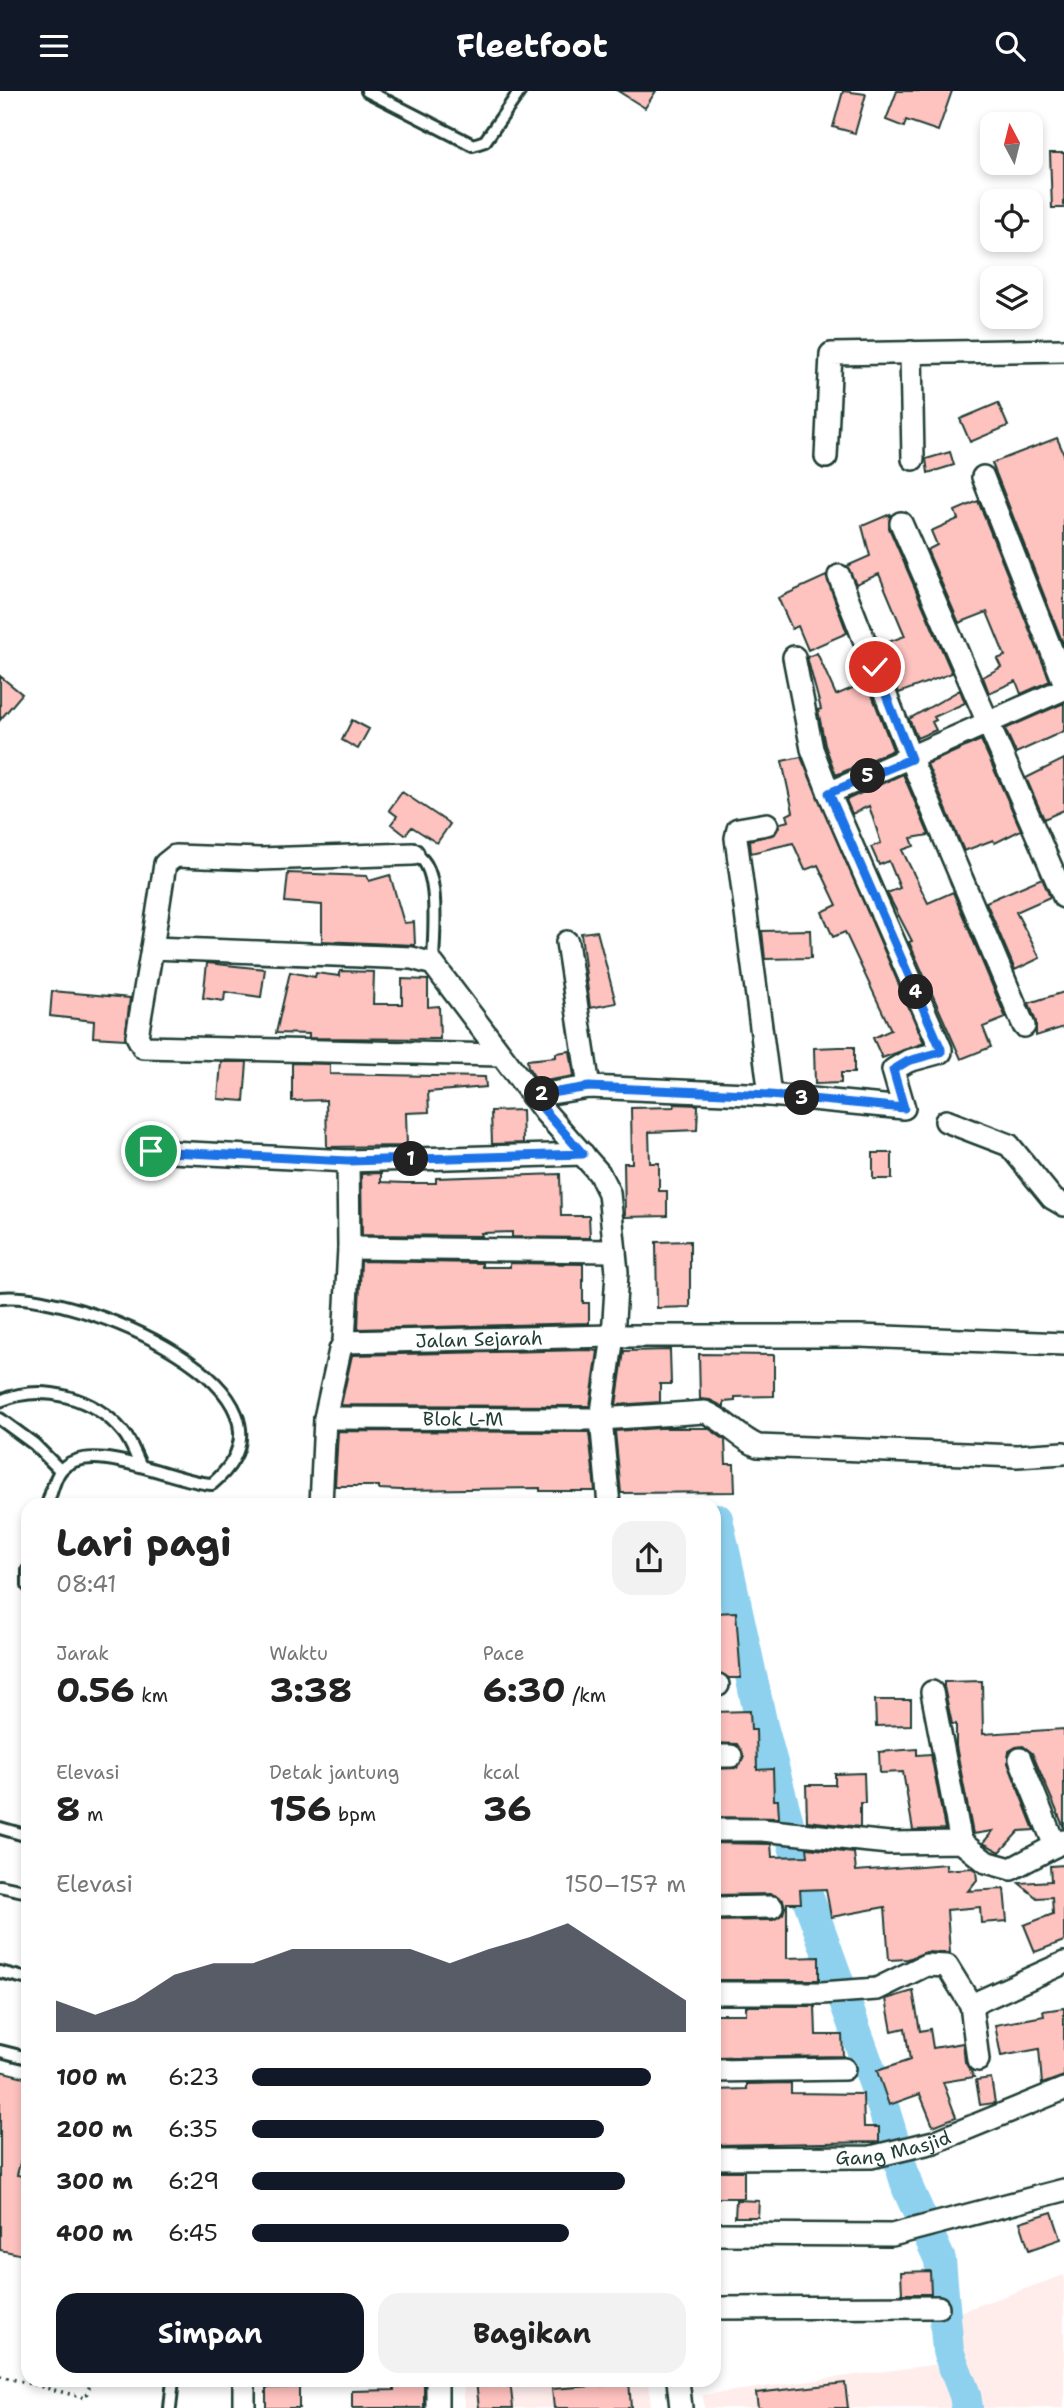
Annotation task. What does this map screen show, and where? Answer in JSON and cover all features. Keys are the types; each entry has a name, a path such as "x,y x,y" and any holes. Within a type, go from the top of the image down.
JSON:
{"street":[{"path":"826,457 831,354 1064,350"},
{"path":"911,352 913,459"},
{"path":"983,477 1064,683"},
{"path":"901,523 1064,897"},
{"path":"839,576 911,759 1024,1026"},
{"path":"532,1096 589,1087 770,1095 904,1108 893,1070 942,1050 812,749 794,657"},
{"path":"829,793 1064,689"},
{"path":"767,824 738,829 736,838 770,1095"},
{"path":"413,854 260,859 176,856 165,864 138,1036 143,1047 501,1055"},
{"path":"567,942 589,1087"},
{"path":"152,949 412,958 433,964 532,1096 599,1173 609,1193 617,1272 613,1336 601,1419 608,1498"},
{"path":"946,1121 1009,1145 1056,1202 1064,1205"},
{"path":"151,1151 348,1161 583,1154"},
{"path":"321,1498 325,1418 340,1350 345,1342 349,1248 348,1161"},
{"path":"349,1248 615,1251"},
{"name":"Jalan Sejarah","path":"345,1342 613,1336 860,1336 1064,1344"},
{"name":"Blok L-M","path":"325,1418 601,1419 705,1412 720,1418 742,1439 758,1446 1017,1456 1064,1453"},
{"path":"932,1692 961,1842"},
{"path":"721,1829 762,1830 888,1843 961,1842 986,1861 1011,1869 1060,1844 1020,1759"},
{"path":"721,1908 772,1907"},
{"path":"721,1993 822,1993 877,1989 926,1965 937,1963 947,1966 971,2005 978,2060"},
{"path":"971,2005 1064,1963"},
{"path":"721,2071 844,2069"},
{"name":"Gang Masjid","path":"721,2158 871,2157 934,2142 1064,2089"},
{"path":"721,2234 904,2233 1064,2190"},
{"path":"721,2308 938,2307"},
{"path":"244,2387 244,2408"},
{"path":"437,2387 437,2408"},
{"path":"679,2387 681,2408"}],"lane":[{"path":"367,91 473,145 485,141 516,92"},
{"path":"413,854 422,859 435,890 433,964"},
{"path":"0,1298 66,1305 119,1323 184,1358 228,1394 240,1416 239,1445 230,1468 212,1484 197,1483 113,1458 74,1461 60,1470 50,1498"},
{"path":"0,1401 13,1395 45,1392 82,1401 110,1417 125,1434 141,1466"},
{"path":"0,1419 34,1444 60,1470"},
{"path":"0,1828 21,1834"},
{"path":"0,1885 21,1890"},
{"path":"0,1972 21,1977"},
{"path":"0,2052 21,2056"},
{"path":"170,2408 172,2387"}],"path":[{"path":"0,2376 21,2381"},
{"path":"42,2387 85,2398 89,2387"}],"shaded area":[{"path":"1064,2275 1064,2408 704,2408 703,2395 947,2363 948,2316"},
{"path":"464,2387 650,2387 651,2408 465,2408"}],"building":[{"path":"618,91 656,91 645,108"},
{"path":"843,91 866,94 855,133 833,127"},
{"path":"897,91 952,91 938,131 906,120 904,127 886,120"},
{"path":"1050,153 1064,153 1064,208 1052,208"},
{"path":"998,403 1008,426 970,442 960,419"},
{"path":"1057,438 1064,454 1064,646 992,463"},
{"path":"950,452 954,465 928,473 926,459"},
{"path":"978,501 1050,681 1021,694 1016,681 989,693 983,677 1001,667 997,659 1005,656 987,612 959,623 927,550 937,545 931,531 958,519 955,511"},
{"path":"890,514 889,528 952,673 899,693 880,645 905,636 879,574 856,584 847,566 870,556 862,526"},
{"path":"826,576 847,633 808,650 798,626 792,629 778,598"},
{"path":"817,653 836,695 867,682 893,750 836,775 825,745 818,710 821,709 807,657"},
{"path":"0,676 22,694 0,720"},
{"path":"960,690 965,703 934,717 936,720 932,722 936,730 917,738 909,719"},
{"path":"1064,703 1064,731 1016,753 1005,729"},
{"path":"352,720 369,729 358,749 342,740"},
{"path":"981,740 1021,830 995,843 993,840 964,851 927,764"},
{"path":"801,757 924,1043 882,1058 873,1038 891,1030 845,932 833,937 822,912 837,905 818,865 805,870 793,843 751,853 750,840 775,834 780,823 789,821 787,815 793,812 782,761"},
{"path":"1064,759 1064,810 1044,819 1026,778"},
{"path":"903,774 929,835 911,838 914,846 902,850 928,903 953,892 1006,1018 983,1027 991,1047 961,1059 909,942 912,941 887,893 900,888 889,861 879,865 871,847 881,843 869,806 852,814 846,800"},
{"path":"402,792 450,824 437,843 412,827 405,835 391,824 397,816 389,810"},
{"path":"288,873 367,876 369,881 390,875 404,923 414,922 415,945 322,941 322,905 285,902"},
{"path":"1042,878 1050,897 1016,912 1040,958 1015,970 986,902"},
{"path":"810,930 811,958 765,959 762,931"},
{"path":"597,931 616,1003 590,1008 581,933"},
{"path":"207,963 265,969 261,997 225,992 224,1001 203,998"},
{"path":"340,971 374,972 373,1004 402,1004 402,979 428,980 428,1007 439,1006 440,1039 309,1038 309,1034 276,1033 290,972 315,977 316,973 340,976"},
{"path":"52,991 130,998 125,1039 93,1037 94,1021 50,1016"},
{"path":"1064,992 1064,1027 1036,1036 1036,1022 1029,1003"},
{"path":"854,1047 854,1073 841,1073 841,1083 815,1084 814,1048"},
{"path":"570,1051 574,1076 538,1082 528,1067 527,1060 556,1057 556,1053"},
{"path":"221,1062 247,1062 244,1101 218,1099"},
{"path":"292,1063 330,1064 330,1074 485,1077 486,1087 428,1092 429,1112 406,1113 407,1146 327,1147 326,1100 292,1101"},
{"path":"674,1104 698,1105 697,1130 649,1132 650,1163 659,1163 659,1191 667,1191 667,1216 625,1217 624,1163 632,1163 631,1108 674,1107"},
{"path":"522,1110 523,1143 492,1144 491,1111"},
{"path":"873,1153 892,1153 892,1179 873,1179"},
{"path":"381,1173 381,1182 405,1183 436,1183 436,1178 560,1174 561,1216 589,1216 590,1238 512,1237 512,1232 481,1233 482,1236 362,1235 361,1174"},
{"path":"690,1241 690,1307 657,1308 656,1242"},
{"path":"361,1261 482,1263 482,1267 510,1267 510,1263 583,1264 583,1303 589,1303 589,1323 358,1329"},
{"path":"670,1350 671,1384 660,1384 660,1402 616,1405 624,1351"},
{"path":"598,1351 590,1406 341,1405 352,1355"},
{"path":"699,1354 774,1355 774,1396 735,1397 735,1401 724,1402 724,1407 710,1400 700,1399"},
{"path":"708,1428 725,1440 726,1464 734,1464 735,1492 621,1493 615,1431"},
{"path":"338,1431 589,1432 595,1491 540,1491 540,1488 401,1490 379,1489 379,1486 335,1486"},
{"path":"736,1612 741,1678 721,1675 721,1613"},
{"path":"982,1681 983,1734 1064,1729 1064,1828 1032,1753 1023,1746 1016,1747 1009,1751 1008,1763 1034,1830 1019,1831 1000,1852 983,1843 993,1831 973,1834 956,1746 956,1724 952,1724 944,1687 944,1682"},
{"path":"875,1700 911,1700 911,1725 876,1726"},
{"path":"750,1711 751,1730 756,1730 757,1770 773,1769 774,1800 778,1800 779,1818 721,1817 721,1769 737,1768 744,1757 737,1744 721,1743 721,1712"},
{"path":"917,1749 917,1755 931,1754 945,1829 913,1830 903,1772 880,1773 879,1752"},
{"path":"864,1773 865,1803 860,1803 860,1827 807,1821 806,1785 835,1785 835,1774"},
{"path":"721,1843 771,1844 772,1857 808,1856 807,1848 854,1853 856,1871 946,1864 946,1870 972,1868 976,1871 977,1880 968,1891 1004,1889 1007,1921 981,1923 980,1907 947,1910 950,1953 926,1952 908,1959 889,1960 885,1907 831,1917 826,1889 800,1890 801,1903 787,1903 787,1958 819,1957 819,1980 721,1980 721,1921 773,1920 783,1914 785,1907 783,1900 772,1894 721,1895"},
{"path":"1064,1865 1064,1941 1035,1952 1024,1925 1053,1914 1052,1897 1037,1898 1019,1883 1051,1881 1050,1866"},
{"path":"913,1991 920,2031 930,2029 933,2048 963,2043 965,2062 974,2077 943,2082 956,2117 933,2126 920,2094 889,2105 877,2071 910,2060 905,2028 892,2031 886,1999"},
{"path":"746,2006 815,2006 816,2035 842,2035 843,2056 721,2058 721,2014 746,2014"},
{"path":"1064,2008 1064,2076 1042,2084 1039,2049 1001,2056 995,2025 1044,2016 1043,2011"},
{"path":"0,2071 21,2076 21,2159 17,2175 21,2176 21,2254 0,2250"},
{"path":"991,2078 995,2103 980,2105 976,2080"},
{"path":"791,2083 791,2093 863,2094 864,2127 879,2127 879,2142 721,2145 721,2090 747,2089 747,2084"},
{"path":"721,2171 744,2171 744,2198 721,2198"},
{"path":"736,2200 759,2201 758,2217 735,2217"},
{"path":"1052,2212 1061,2239 1029,2250 1020,2222"},
{"path":"930,2271 931,2294 902,2294 901,2272"},
{"path":"845,2383 848,2408 758,2408 756,2393"},
{"path":"299,2387 299,2408 266,2408 266,2388"},
{"path":"394,2387 424,2387 424,2408 352,2408 352,2391 394,2390"},
{"path":"477,2387 511,2387 513,2408 479,2408"},
{"path":"630,2387 631,2408 554,2408 552,2389"}],"waterway":[{"path":"721,1537 762,1726 808,1898 884,2110 908,2189 940,2260 948,2351 965,2395 967,2408"}],"route":[{"path":"151,1151 166,1154 348,1161 583,1154 532,1096 589,1087 770,1095 904,1108 893,1070 908,1061 941,1052 941,1049 829,793 911,759 875,667"}]}
